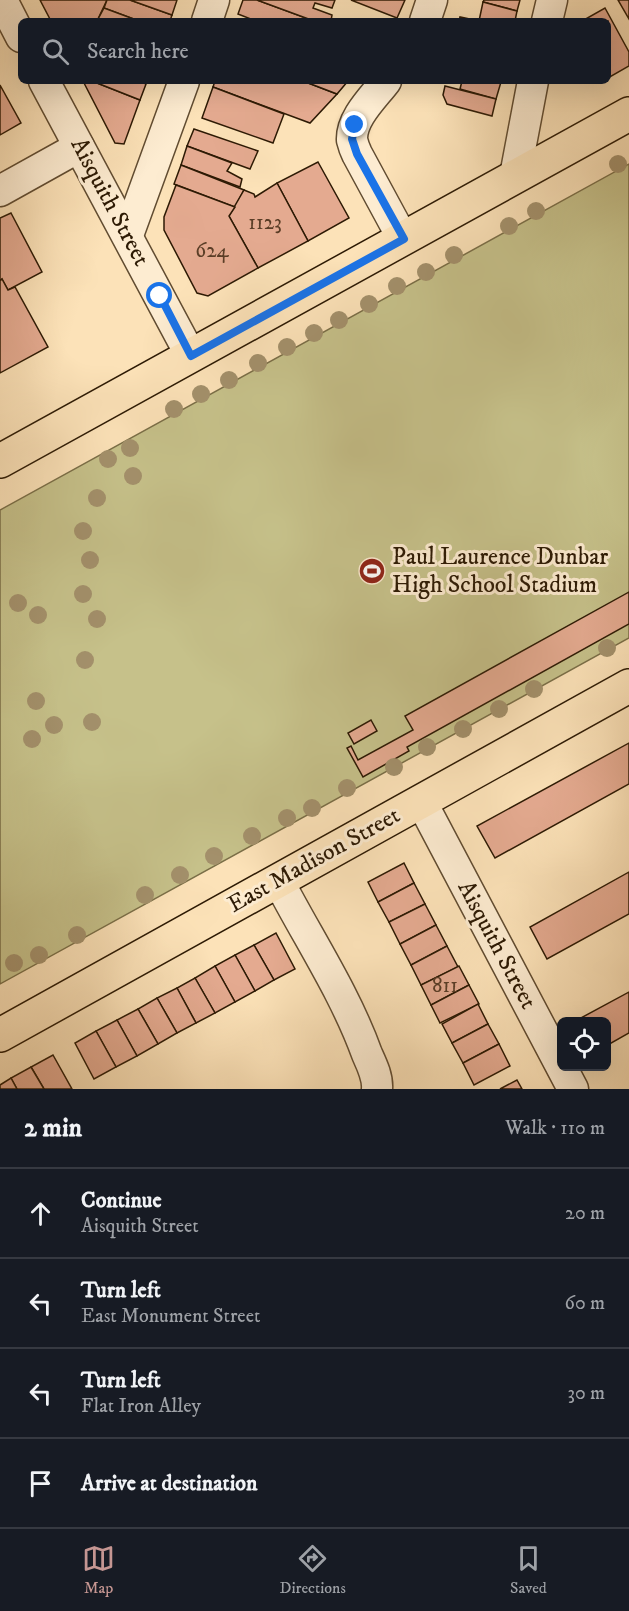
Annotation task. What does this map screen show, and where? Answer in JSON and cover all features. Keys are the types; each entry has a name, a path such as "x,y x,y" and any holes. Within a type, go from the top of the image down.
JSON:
{"main road":[{"path":"0,461 629,114"},
{"name":"East Madison Street","path":"0,1035 629,686"}],"street":[{"path":"2,0 18,31"},
{"path":"208,18 214,0"},
{"path":"426,18 432,0"},
{"path":"548,18 552,0"},
{"name":"Aisquith Street","path":"46,84 191,356"},
{"path":"128,235 183,84"},
{"path":"384,84 363,110 355,125 352,139 357,154 404,239"},
{"path":"515,176 532,84"},
{"path":"0,190 79,147"},
{"name":"Aisquith Street","path":"421,801 573,1089"},
{"path":"278,880 336,986 358,1032 377,1081 377,1089"}],"shaded area":[{"name":"Paul Laurence Dunbar High School Stadium","path":"629,164 629,638 0,984 0,510"}],"building":[{"path":"40,0 107,0 98,18 49,18"},
{"path":"107,0 130,0 172,15 171,18 131,18 104,8"},
{"path":"130,0 177,0 172,15"},
{"path":"243,0 257,0 306,18 248,18 238,14"},
{"path":"257,0 335,0 332,8 315,3 313,8 332,15 332,18 306,18"},
{"path":"351,0 405,0 397,18"},
{"path":"484,0 520,0 517,11 483,2"},
{"path":"618,0 629,0 629,19"},
{"path":"483,2 517,11 516,18 480,18"},
{"path":"104,8 131,18 99,18"},
{"path":"605,8 610,18 587,18"},
{"path":"611,19 629,52 629,66 611,76"},
{"path":"85,84 100,84 140,100 124,144 115,143"},
{"path":"100,84 146,84 140,100"},
{"path":"214,84 311,84 337,94 310,123 213,87"},
{"path":"311,84 345,84 337,94"},
{"path":"461,84 500,84 496,99 460,89"},
{"path":"0,85 21,123 0,135"},
{"path":"445,86 496,99 492,116 447,104 443,95"},
{"path":"213,87 284,114 273,143 202,118"},
{"path":"194,129 258,151 250,169 187,146"},
{"path":"187,146 232,163 227,171 242,179 240,187 181,165"},
{"path":"318,162 349,218 308,241 277,183"},
{"path":"181,165 244,190 235,207 174,184"},
{"path":"277,183 308,241 258,268 229,216 244,190 254,194 255,197"},
{"path":"176,185 235,207 229,216 258,268 208,296 197,293 164,230 164,217"},
{"path":"11,213 42,272 8,290 2,279 0,281 0,218"},
{"path":"2,279 8,290 15,287 48,347 0,373 0,281"},
{"path":"629,592 629,624 407,747 409,751 363,777 347,748 351,746 358,760 413,730 405,716"},
{"path":"371,720 377,731 354,744 348,733"},
{"path":"629,743 629,784 495,858 477,826"},
{"path":"404,863 414,883 378,902 368,882"},
{"path":"629,872 629,914 547,959 530,927"},
{"path":"414,883 425,904 389,922 378,902"},
{"path":"425,904 436,925 400,944 389,922"},
{"path":"436,925 447,946 411,965 400,944"},
{"path":"276,933 295,969 274,980 254,945"},
{"path":"254,945 274,980 255,991 235,955"},
{"path":"447,946 458,967 421,985 411,965"},
{"path":"235,955 255,991 235,1002 215,966"},
{"path":"215,966 235,1002 215,1013 195,978"},
{"path":"459,966 469,985 431,1005 421,985"},
{"path":"195,978 215,1013 196,1023 177,988"},
{"path":"469,985 479,1004 440,1023 431,1005"},
{"path":"177,988 196,1023 177,1033 157,998"},
{"path":"629,992 629,1033 611,1043 611,1017 583,1017"},
{"path":"157,998 177,1033 158,1044 138,1009"},
{"path":"478,1004 488,1024 452,1043 442,1024"},
{"path":"138,1009 158,1044 137,1056 117,1020"},
{"path":"117,1020 137,1056 116,1067 96,1031"},
{"path":"488,1024 499,1044 463,1063 452,1043"},
{"path":"96,1031 116,1067 94,1079 75,1043"},
{"path":"499,1044 510,1066 474,1085 463,1063"},
{"path":"53,1055 72,1089 44,1089 31,1067"},
{"path":"31,1067 44,1089 17,1089 11,1078"},
{"path":"11,1078 17,1089 0,1089 0,1085"},
{"path":"517,1080 522,1089 500,1089"}],"place":[{"name":"Paul Laurence Dunbar High School Stadium","path":"372,571"}],"route":[{"path":"160,296 191,356 404,239 357,154 352,139 355,125"}]}
